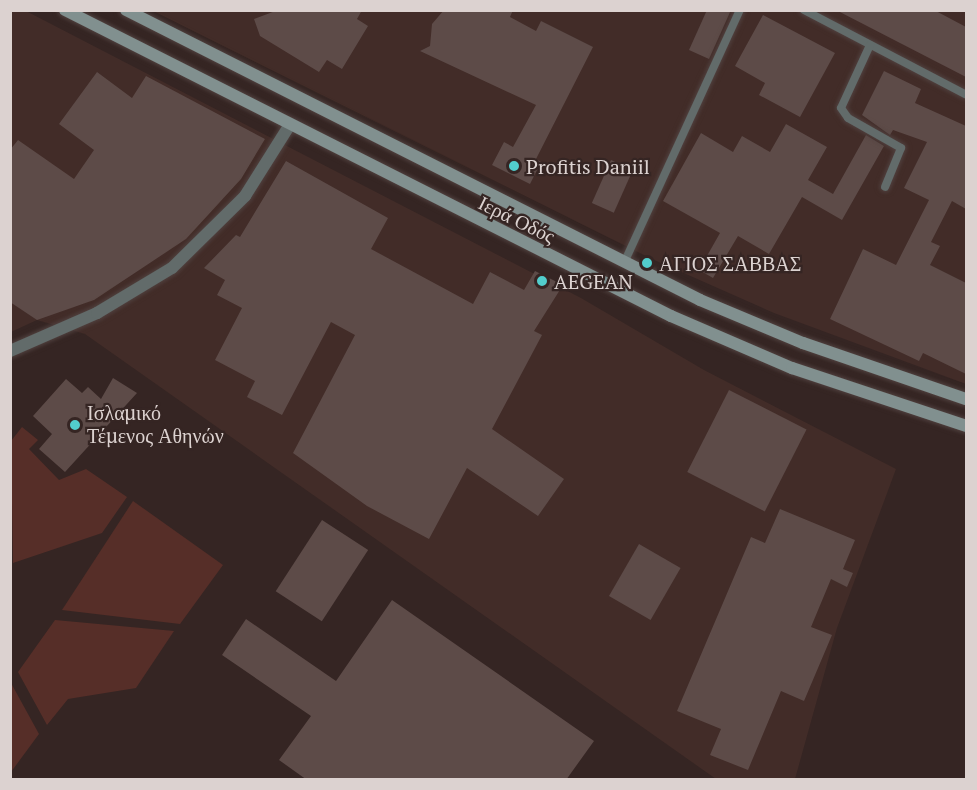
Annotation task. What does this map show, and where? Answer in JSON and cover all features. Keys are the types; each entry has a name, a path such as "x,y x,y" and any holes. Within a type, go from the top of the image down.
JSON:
{"main road":[{"name":"Ιερά Οδός","path":"65,10 289,126 735,345 966,426"},
{"name":"Ιερά Οδός","path":"126,10 624,263 789,338 966,399"}],"street":[{"path":"10,351 97,312 172,268 246,196 289,126"}],"lane":[{"path":"624,263 740,10"},
{"path":"804,10 965,94"},
{"path":"870,45 842,108 848,118 901,148 885,187"}],"shaded area":[{"path":"10,11 26,11 581,298 704,370 896,469 837,628 795,779 716,779 85,334 37,320 11,332"},
{"path":"153,11 966,11 966,384 774,313 652,259"},
{"path":"22,427 38,440 29,449 59,480 86,469 127,497 102,533 13,563 11,441"},
{"path":"133,501 223,565 180,624 62,610"},
{"path":"55,620 174,631 136,688 68,699 47,725 18,672"},
{"path":"11,683 39,734 10,772"}],"building":[{"path":"278,10 362,10 357,19 368,26 342,69 327,60 319,72 260,36 254,19"},
{"path":"444,10 513,10 510,17 536,31 541,21 593,47 536,159 541,162 530,184 492,165 504,142 513,147 536,105 420,51 430,46 432,24"},
{"path":"707,10 731,10 709,59 689,50"},
{"path":"836,10 934,10 966,27 966,77"},
{"path":"763,15 835,53 800,117 759,95 765,83 735,66"},
{"path":"884,71 921,89 915,103 966,126 966,209 952,201 931,242 940,246 930,265 966,283 966,374 923,353 919,361 830,319 863,249 896,265 929,200 904,188 927,142 893,130 890,135 862,115"},
{"path":"97,72 132,98 146,76 265,139 241,179 186,239 94,300 37,320 10,302 10,150 18,140 74,179 94,150 59,124"},
{"path":"786,124 827,147 808,180 833,194 866,135 884,146 842,220 802,197 769,254 738,236 713,278 699,270 720,233 663,201 701,133 733,152 742,136 770,152"},
{"path":"611,160 633,170 614,213 592,203"},
{"path":"286,161 388,218 371,249 473,304 490,272 524,290 535,271 563,285 534,331 542,335 492,429 564,479 538,516 467,468 429,539 367,506 293,453 355,335 331,322 282,415 247,397 255,381 215,360 242,308 217,295 225,280 204,268 236,235 240,237"},
{"name":"Ισλαμικό Τέμενος Αθηνών","path":"113,378 137,393 65,472 39,449 52,434 33,416 66,379 82,393 88,387 101,399"},
{"path":"729,390 807,429 765,511 687,472"},
{"path":"780,509 855,540 843,569 853,573 847,587 831,579 811,627 832,635 804,701 781,691 748,770 710,755 721,729 677,711 751,537 765,543"},
{"path":"322,520 368,550 322,621 276,591"},
{"path":"639,544 681,568 651,620 609,596"},
{"path":"392,600 594,741 566,780 307,780 279,760 311,716 222,655 246,619 336,681"}],"place":[{"name":"Profitis Daniil","path":"514,166"},
{"name":"ΑΓΙΟΣ ΣΑΒΒΑΣ","path":"647,263"},
{"name":"AEGEAN","path":"542,281"},
{"name":"Ισλαμικό Τέμενος Αθηνών","path":"75,425"}]}
